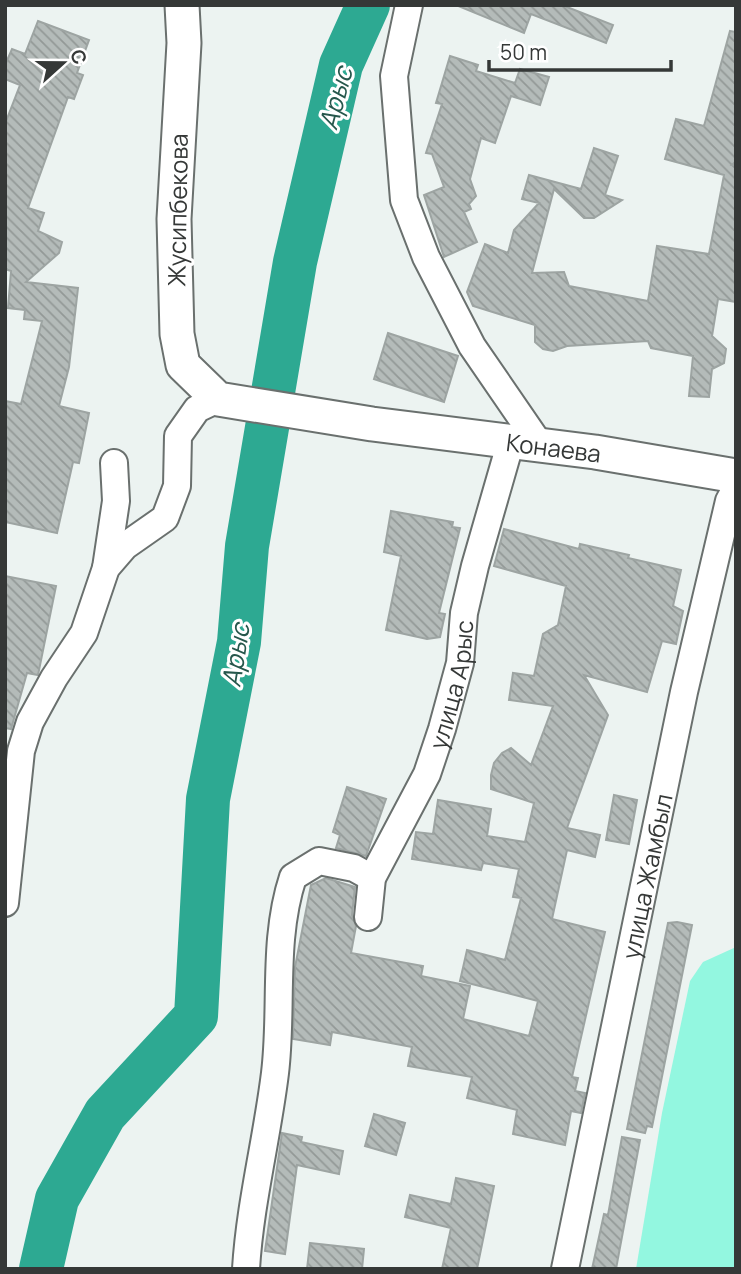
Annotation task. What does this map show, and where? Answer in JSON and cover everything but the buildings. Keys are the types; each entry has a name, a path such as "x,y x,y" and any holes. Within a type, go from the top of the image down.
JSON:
{"street":[{"name":"Жусипбекова","path":"183,5 184,43 174,219 177,334 183,365 218,400"},
{"path":"409,5 394,76 404,200 426,257 525,443"},
{"name":"Конаева","path":"218,400 736,476"},
{"path":"106,568 125,547 166,518 177,486 178,436 197,409 218,400"},
{"name":"улица Арыс","path":"368,917 372,877 427,774 442,729 460,663 464,613 475,566 525,443"},
{"path":"5,903 21,751 30,722 54,678 85,633 106,568 116,501 114,463"},
{"name":"улица Жамбыл","path":"565,1269 684,692 729,501 736,488"},
{"path":"246,1269 257,1177 275,1073 278,956 286,898 293,877 306,867 319,862 354,868 372,877"}],"green space":[{"path":"736,947 736,1269 636,1269 662,1113 690,981 703,962"}],"waterway":[{"name":"Арыс","path":"41,1269 57,1199 105,1114 196,1016 208,799 239,642 247,546 295,262 341,65 368,5"}]}
